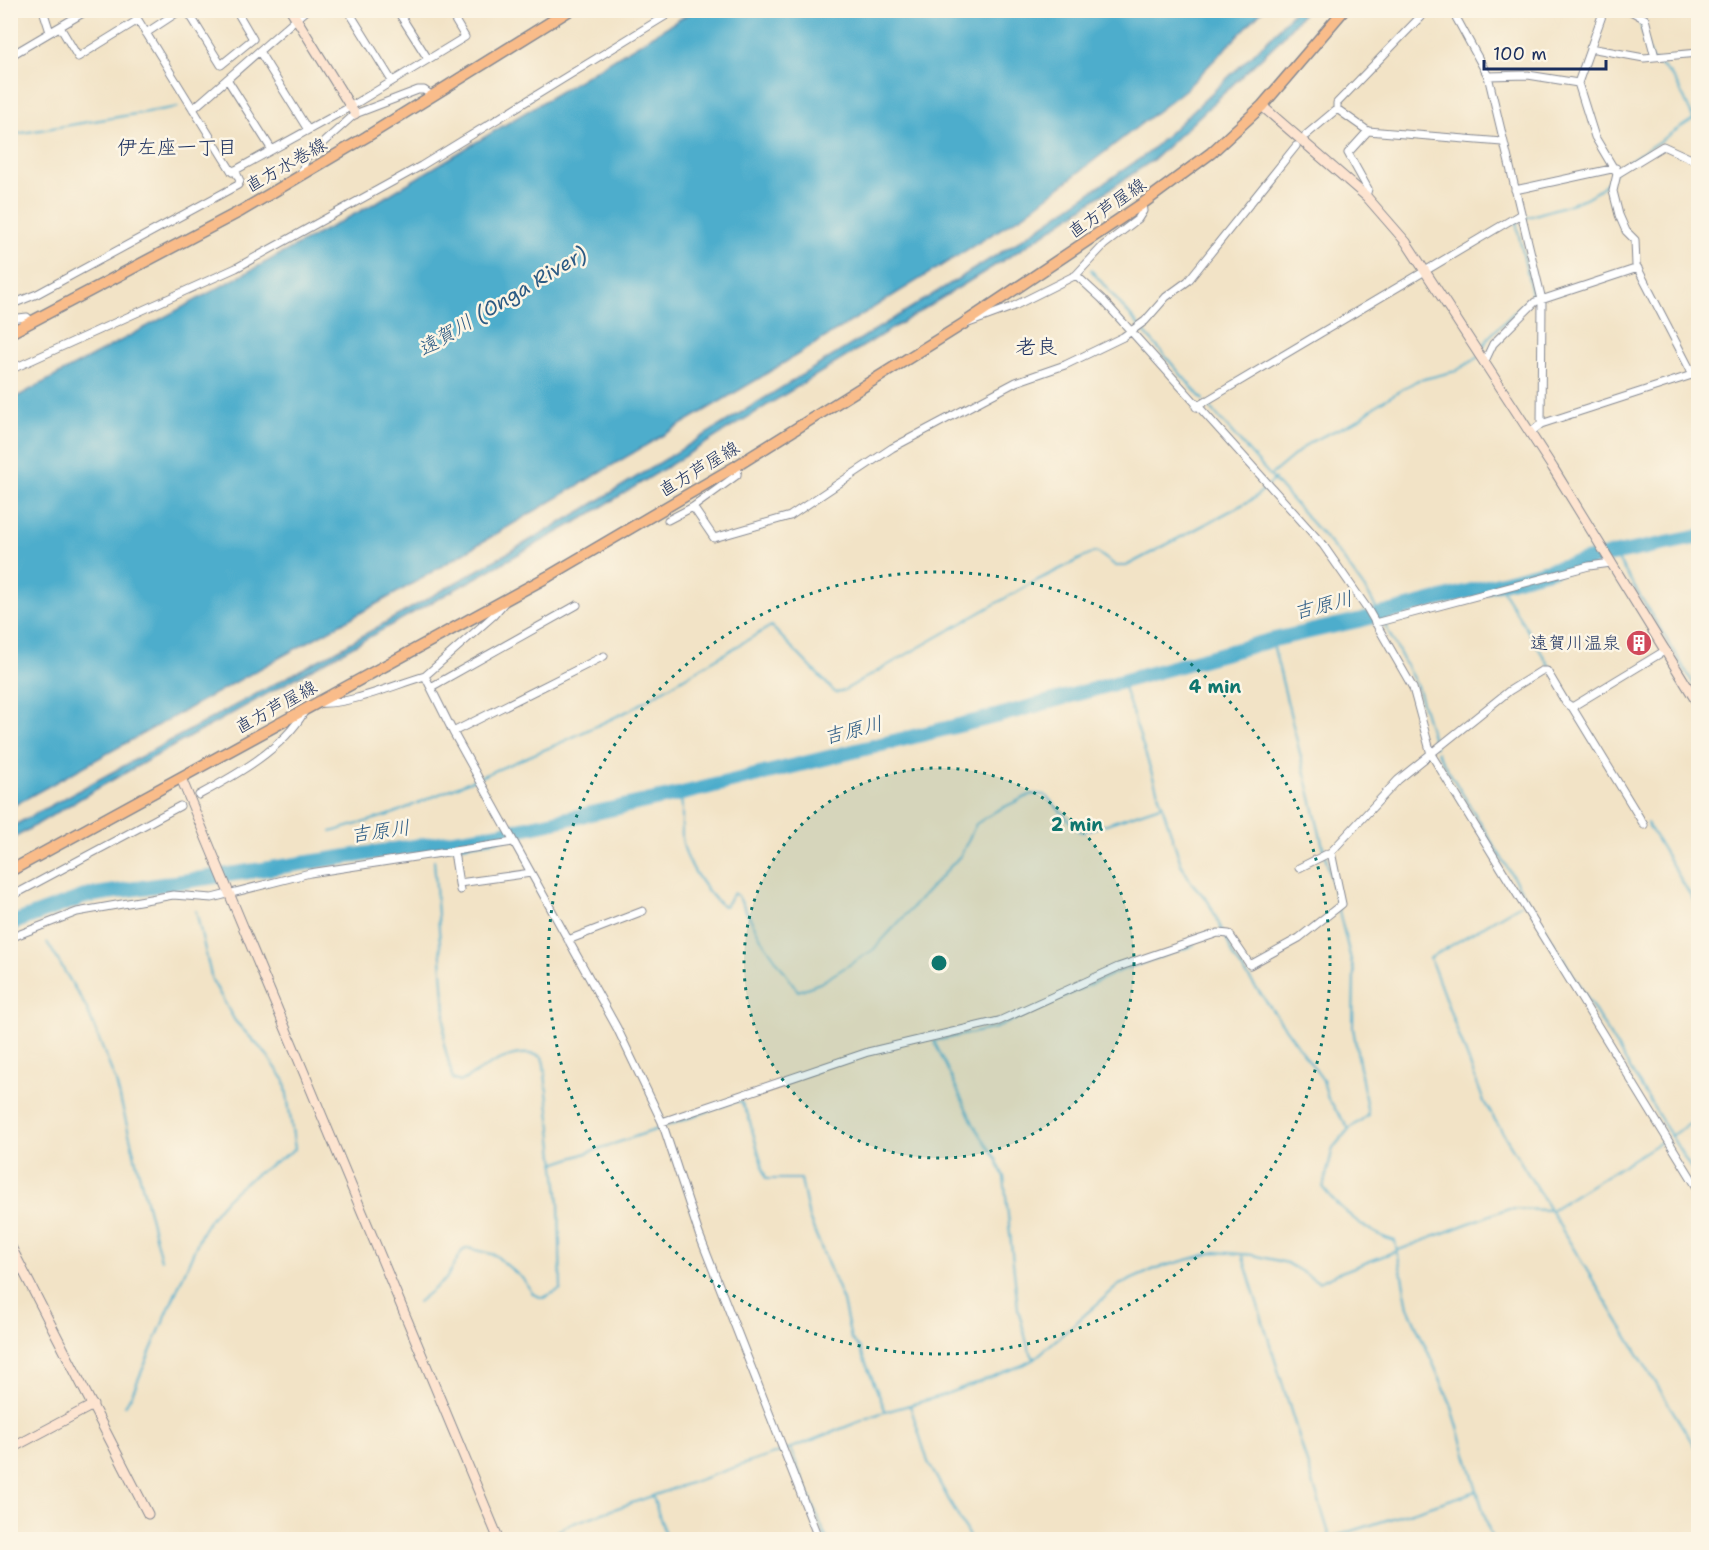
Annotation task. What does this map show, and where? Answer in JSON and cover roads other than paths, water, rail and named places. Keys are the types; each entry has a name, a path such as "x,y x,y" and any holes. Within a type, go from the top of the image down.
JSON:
{"main road":[{"name":"直方水巻線","path":"10,333 240,211 366,137 570,10"},
{"name":"直方芦屋線","path":"10,871 505,600 738,465 963,324 1142,204 1211,153 1262,106 1344,10"}],"street":[{"path":"43,10 50,32"},
{"path":"132,10 232,172 308,130 353,110 418,90 424,90 431,95"},
{"path":"146,33 181,10"},
{"path":"187,10 221,65 253,39 236,10"},
{"path":"193,109 259,51 294,14 306,10"},
{"path":"348,10 392,81"},
{"path":"397,10 428,60"},
{"path":"301,174 306,158 353,110 392,81 465,37 449,10"},
{"path":"10,370 236,268 390,184 675,10"},
{"path":"1337,109 1337,103 1427,10"},
{"path":"1452,10 1488,76 1502,142 1542,300 1541,424"},
{"path":"1530,433 1541,424 1696,374 1638,268 1635,240 1626,231 1613,191 1616,171 1595,137 1578,83 1604,10"},
{"path":"1629,10 1645,19 1655,57"},
{"path":"10,56 85,11"},
{"path":"294,14 353,110"},
{"path":"60,27 78,57 138,20"},
{"path":"1590,48 1644,58 1698,53"},
{"path":"259,51 308,130"},
{"path":"1488,76 1528,75 1578,83"},
{"path":"227,79 272,150"},
{"path":"1262,106 1366,196 1387,218 1530,433 1698,704"},
{"path":"1337,109 1368,131 1502,142"},
{"path":"1306,135 1337,109"},
{"path":"1366,196 1368,189 1348,153 1368,131"},
{"path":"693,507 714,538 790,516 892,448 1016,382 1065,365 1132,332 1166,297 1188,281 1296,146"},
{"path":"1515,190 1616,171 1663,146 1698,162"},
{"path":"10,305 37,294 238,185 240,181 235,170"},
{"path":"963,324 975,323 1012,307 1076,275 1104,245 1138,219 1143,211 1142,204"},
{"path":"1196,407 1521,214"},
{"path":"1484,363 1493,344 1535,302 1638,268"},
{"path":"1076,275 1132,332 1196,407 1323,545 1375,623 1413,688 1431,754 1448,777 1698,1189"},
{"path":"10,319 27,317 32,321"},
{"path":"668,520 693,507 737,475 738,465"},
{"path":"1375,623 1589,566 1611,563"},
{"path":"319,703 352,698 425,675 493,616 505,600"},
{"path":"431,687 578,605"},
{"path":"1572,707 1666,650"},
{"path":"453,732 604,656"},
{"path":"1299,868 1331,852 1398,780 1509,691 1541,671 1547,670 1566,704 1572,707 1644,825"},
{"path":"425,675 453,732 617,1028 662,1122 699,1234 819,1539"},
{"path":"199,795 258,758 290,732 305,710"},
{"path":"181,778 498,1539"},
{"path":"10,897 180,806"},
{"path":"10,938 77,912 160,896 173,895 200,899 310,873 513,842"},
{"path":"454,852 459,887 531,873"},
{"path":"662,1122 868,1052 1008,1018 1118,968 1218,933 1229,934 1250,965 1299,939 1342,904 1331,852"},
{"path":"568,940 643,911"},
{"path":"10,1245 148,1514"},
{"path":"10,1449 93,1405"}],"water":[{"name":"遠賀川 (Onga River)","path":"693,11 1262,11 1186,89 1025,214 758,379 398,592 11,807 11,400 377,202"},
{"path":"1294,11 1305,11 1279,41 1153,160 1020,250 587,516 98,788 11,840 11,827 341,648 583,510 1016,243 1148,153 1272,36"}],"waterway":[{"path":"1639,19 1651,60 1660,65 1673,78 1694,120"},
{"path":"10,135 178,107"},
{"path":"1618,168 1698,116"},
{"path":"1481,352 1488,338 1532,295 1516,222 1583,199 1606,184 1615,172"},
{"path":"1091,270 1203,400"},
{"path":"1272,474 1310,442 1358,420 1378,404 1416,381 1456,371 1478,357"},
{"path":"1207,404 1341,556 1369,595 1417,686 1435,747"},
{"path":"331,832 392,814 558,744 630,710 771,626 835,693 841,692 1030,584 1094,552 1116,566 1126,566 1253,499 1275,479"},
{"name":"吉原川","path":"10,924 86,896 497,834 680,794 997,716 1272,640 1360,620 1595,558 1698,537"},
{"path":"1615,555 1698,691"},
{"path":"1503,591 1573,704"},
{"path":"1272,640 1354,972 1353,1028 1368,1115 1349,1129"},
{"path":"1122,681 1181,864 1191,882 1208,901 1223,932"},
{"path":"1437,752 1698,1180"},
{"path":"680,794 683,846 696,874 721,905 725,906 734,893 738,896 762,940 798,991 820,983 873,950 961,855 976,824 996,811 1032,794 1045,795 1079,831 1083,832 1163,805"},
{"path":"1647,823 1698,908"},
{"path":"418,1302 446,1279 462,1251 468,1248 495,1255 524,1280 533,1294 543,1298 561,1289 559,1203 542,1057 531,1054 510,1056 460,1082 453,1079 444,1044 445,1012 434,860"},
{"name":"吉原川","path":"189,880 190,886"},
{"path":"1521,904 1430,958 1484,1102 1698,1452"},
{"path":"125,1406 202,1232 221,1204 243,1184 295,1149 285,1081 267,1055 235,1021 212,980 196,911"},
{"path":"1226,937 1233,956 1323,1080 1328,1099 1349,1129 1333,1148 1323,1188 1355,1220 1375,1233 1395,1241 1408,1307 1451,1404 1492,1540"},
{"path":"47,942 86,1007 116,1082 161,1260"},
{"path":"1034,1359 1028,1347 1018,1309 1004,1177 996,1159 974,1125 934,1041 996,1028 1117,972 1194,945"},
{"path":"666,1126 736,1101 741,1102 748,1115 766,1179 801,1179 809,1218 843,1301 851,1339 859,1347 886,1412"},
{"path":"1670,1136 1698,1119"},
{"path":"554,1164 661,1128"},
{"path":"542,1540 568,1525 800,1445 881,1413 938,1397 1023,1365 1034,1359 1119,1285 1157,1268 1216,1252 1253,1255 1287,1263 1319,1282 1506,1209 1551,1210 1665,1139"},
{"path":"1242,1254 1331,1540"},
{"path":"910,1405 928,1462 971,1540"},
{"path":"790,1448 827,1540"},
{"path":"1324,1540 1477,1491"},
{"path":"653,1497 667,1540"}],"place":[{"name":"遠賀川温泉","path":"1639,643"}],"district":[{"name":"伊左座一丁目","path":"177,147"},
{"name":"老良","path":"1036,347"}]}
